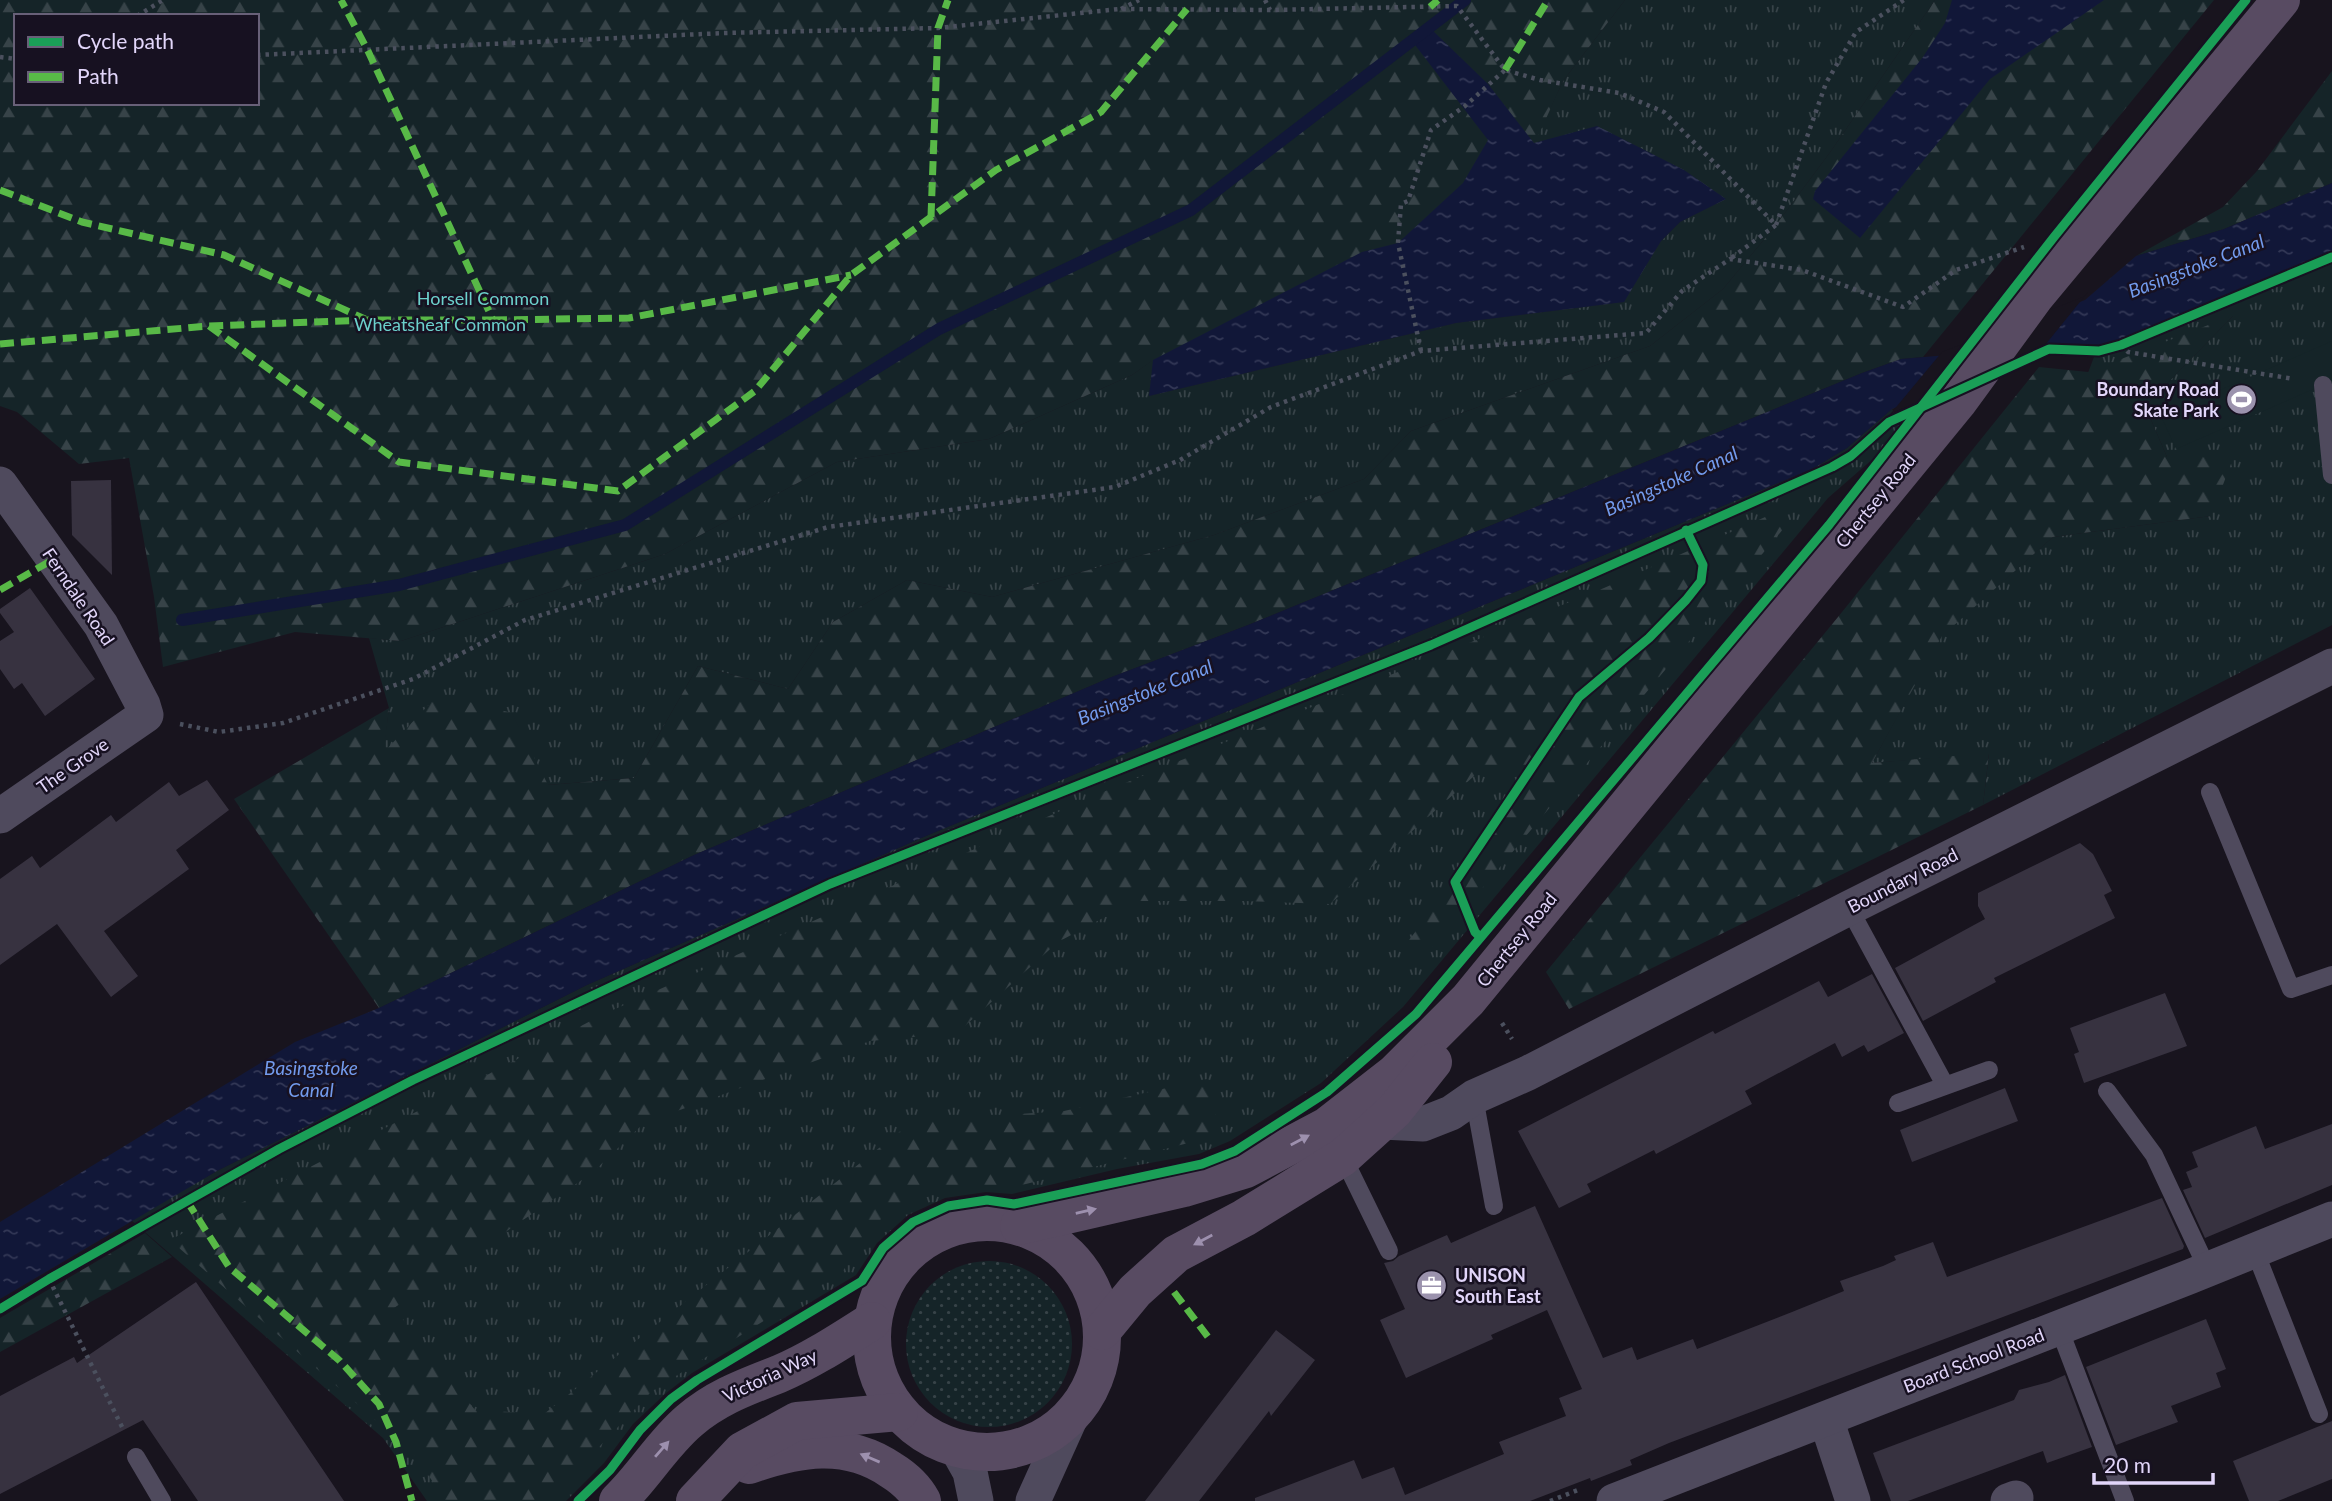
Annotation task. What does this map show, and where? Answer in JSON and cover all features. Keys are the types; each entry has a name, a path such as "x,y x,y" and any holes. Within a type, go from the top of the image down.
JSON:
{"main road":[{"name":"Chertsey Road","path":"1019,1226 1184,1188 1246,1169 1327,1126 1406,1079 1484,1010 1958,402 2034,298 2281,0"},
{"name":"Chertsey Road","path":"1102,1331 1135,1291 1176,1254 1244,1218 1343,1157 1382,1122 1406,1079"},
{"path":"986,1221 1019,1226 1049,1239 1074,1261 1092,1288 1101,1319 1102,1352 1091,1387 1070,1419 1045,1437 1018,1449 987,1452 957,1449 925,1434 899,1412 881,1385 872,1354 872,1321 881,1289 899,1262 924,1240 954,1227 986,1221"},
{"name":"Victoria Way","path":"618,1501 632,1488 661,1448 689,1421 714,1403 741,1387 779,1374 819,1354 872,1321"},
{"path":"708,1488 742,1451 797,1421 899,1412"},
{"path":"708,1488 781,1454 832,1448 858,1453 880,1462 916,1491 922,1501"}],"street":[{"name":"Ferndale Road","path":"0,484 101,625 145,710"},
{"name":"Boundary Road","path":"1382,1122 1423,1124 1451,1113 1474,1097 1528,1073 1849,908 2327,679"},
{"name":"The Grove","path":"0,816 145,710"},
{"path":"1406,1079 1439,1093 1474,1097"},
{"name":"Board School Road","path":"1614,1501 2208,1270 2332,1219"},
{"path":"1033,1501 1070,1419"},
{"path":"1826,1419 1853,1501"},
{"path":"957,1449 970,1472 976,1501"}],"lane":[{"path":"2323,385 2332,475"},
{"path":"2210,792 2291,989 2332,975"},
{"path":"1849,908 1945,1085"},
{"path":"1898,1103 1989,1070"},
{"path":"2107,1091 2154,1155 2208,1270"},
{"path":"1474,1097 1494,1206"},
{"path":"1343,1157 1389,1251"},
{"path":"2255,1251 2319,1414"},
{"path":"2059,1328 2125,1501"},
{"path":"136,1457 162,1501"}],"path":[{"path":"152,13 163,0"},
{"path":"1119,9 1139,0"},
{"path":"1265,0 1270,10"},
{"path":"145,710 175,723 219,732 283,723 412,679 525,620 828,527 1115,487 1180,460 1271,407 1421,351 1646,333 1682,291 1776,225 1826,83 1856,32 1904,0"},
{"path":"259,55 724,33 938,28 1119,9 1270,10 1457,6 1505,71 1540,80 1619,93 1664,112 1776,225"},
{"path":"1421,351 1398,243 1401,204 1408,201 1431,130 1465,106 1505,71"},
{"path":"1730,259 1802,270 1903,307 1956,270 2030,245"},
{"path":"2121,345 2128,352 2249,370 2323,385"},
{"path":"1484,1010 1518,1049"},
{"path":"49,1279 136,1457"}],"green space":[{"name":"Wheatsheaf Common","path":"0,0 1625,0 1563,81 1535,143 1597,126 1684,170 1726,199 1680,222 1661,241 1624,302 1456,323 1149,396 1152,361 1132,375 989,439 837,462 665,554 401,641 295,632 163,667 154,597 129,458 79,464 17,412 0,406"},
{"path":"1625,0 1935,0 1831,151 1776,225 1723,289 1650,346 1411,431 1364,479 1214,535 992,597 907,580 833,622 788,689 698,666 634,778 547,785 512,714 383,753 389,708 369,638 401,641 665,554 837,462 989,439 1132,375 1153,360 1149,396 1456,323 1623,302 1661,241 1680,222 1725,199 1534,143 1563,81"},
{"path":"1935,0 2214,0 1923,357 1901,359 1862,373 1248,625 1109,678 694,855 379,1008 234,799 389,708 384,752 439,694 512,713 548,785 634,778 698,666 788,689 833,622 907,580 992,597 1214,535 1364,479 1411,431 1650,346 1723,289 1776,225 1831,151"},
{"path":"2332,71 2332,183 2224,229 2136,256 2223,207 2257,171"},
{"path":"2332,251 2332,625 1983,805 1989,754 1872,763 1941,636 2053,537 2211,516 2167,457 2145,406 2233,316 2088,373 2097,349"},
{"path":"2234,315 2145,406 2167,457 2234,456 2211,516 2053,537 1942,636 1872,763 1989,753 1983,805 1569,1009 1546,972 1838,617 2039,367 2088,372"},
{"name":"Boundary Road Skate Park","path":"2332,341 2332,381 2176,449 2161,416"},
{"path":"1892,409 1906,430 1828,498 1403,1007 1321,1083 1230,1141 1199,1154 1117,1169 1012,1194 986,1192 945,1198 908,1215 877,1243 856,1275 692,1373 666,1393 633,1424 604,1463 566,1501 427,1501 383,1438 131,1220 217,1171 587,985 926,836 1812,469 1847,448"},
{"path":"1781,510 1789,522 1433,947 1409,940 1541,769 1482,769 1330,904 1135,901 1058,942 957,1033 870,1041 644,1123 592,1173 394,1308 475,1410 544,1414 913,1121 1064,1111 1207,1079 1220,1135 1018,1186 937,1189 887,1211 842,1272 652,1391 548,1501 446,1501 413,1453 170,1240 604,1014 1103,792 1604,588"},
{"path":"145,1233 172,1257 0,1352 0,1318"},
{"path":"989,1261 1021,1267 1048,1285 1066,1312 1072,1344 1066,1376 1048,1403 1021,1421 989,1427 957,1421 930,1403 912,1376 906,1344 912,1312 930,1285 957,1267"}],"water":[{"path":"1952,0 2104,0 1990,79 1860,238 1813,199 1815,191 1923,57 1945,23"},
{"path":"1430,28 1488,84 1534,143 1597,126 1684,170 1726,199 1680,222 1661,241 1624,302 1456,323 1149,396 1153,360 1362,252 1398,243 1463,183 1488,140 1412,41"},
{"name":"Basingstoke Canal","path":"2332,183 2332,251 2097,349 2046,347 1892,409 1847,448 1812,469 926,836 587,985 217,1171 0,1299 0,1222 295,1042 379,1008 694,855 1109,678 1248,625 1862,373 1901,359 1948,355 2085,300 2136,256 2224,229"}],"pier":[{"path":"2088,292 2037,355 1894,412 1887,418 1942,352 2083,297"}],"building":[{"path":"111,480 112,575 72,535 71,481"},
{"path":"30,588 95,679 45,716 22,683 14,689 0,669 0,641 14,632 0,609"},
{"path":"207,780 229,810 176,850 189,869 104,931 138,976 111,997 57,924 0,965 0,879 32,856 40,868 111,815 116,822 169,782 179,796"},
{"path":"2080,843 2093,854 2112,891 2104,895 2115,918 1994,978 1996,982 1923,1021 1895,968 1985,919 1978,906 1978,893"},
{"path":"1872,974 1904,1033 1868,1052 1864,1045 1842,1057 1835,1043 1745,1091 1752,1104 1656,1154 1654,1150 1587,1184 1591,1192 1559,1208 1518,1131 1713,1031 1715,1034 1819,981 1828,997"},
{"path":"2165,993 2187,1046 2084,1083 2074,1054 2079,1052 2070,1028"},
{"path":"2005,1088 2018,1121 1912,1162 1900,1130"},
{"path":"2332,1124 2332,1185 2205,1238 2183,1190 2192,1187 2186,1172 2198,1167 2192,1152 2256,1126 2265,1149"},
{"path":"2162,1198 2183,1249 1669,1443 1630,1460 1632,1465 1591,1481 1590,1478 1530,1501 1255,1501 1255,1498 1354,1460 1362,1479 1394,1467 1405,1495 1504,1454 1499,1442 1566,1416 1559,1398 1582,1389 1547,1310 1491,1335 1493,1339 1406,1378 1380,1320 1405,1309 1384,1263 1447,1235 1451,1243 1535,1206 1603,1358 1632,1347 1637,1360 1693,1339 1697,1349 1792,1312 1844,1291 1840,1281 1883,1266 1896,1260 1894,1256 1933,1242 1947,1277"},
{"path":"196,1282 344,1501 198,1501 143,1420 0,1494 0,1396 74,1357 77,1363"},
{"path":"2206,1319 2226,1369 2216,1373 2221,1387 2171,1406 2178,1422 2116,1445 2086,1367"},
{"path":"1276,1330 1315,1360 1271,1416 1269,1411 1199,1501 1145,1501"},
{"path":"2065,1375 2092,1447 2047,1463 2043,1451 1908,1501 1891,1501 1873,1453 2014,1400 2019,1390"},
{"path":"2332,1421 2332,1479 2278,1501 2249,1501 2233,1461"}],"waterway":[{"path":"182,620 399,585 625,525 939,329 1191,210 1465,0"}],"marked path":[{"path":"0,344 209,326 368,320 493,320 368,51 341,0"},
{"path":"931,217 938,28 948,0"},
{"path":"1430,7 1438,0"},
{"path":"1505,70 1548,0"},
{"path":"209,326 399,462 618,491 755,391 851,275 996,170 1101,112 1187,9"},
{"path":"0,190 82,222 224,255 365,319"},
{"path":"493,320 629,318 851,275"},
{"path":"0,590 54,559"},
{"path":"187,1201 229,1267 340,1361 379,1404 396,1442 412,1501"},
{"path":"1174,1292 1208,1337"}],"cycle path":[{"path":"578,1501 610,1470 640,1430 671,1399 697,1380 862,1281 883,1248 913,1222 948,1206 987,1200 1014,1204 1202,1164 1235,1151 1327,1092 1416,1014 1829,525 2054,237 2246,0"},
{"path":"0,1309 279,1149 413,1080 830,884 1431,645 1832,467 1851,456 1889,422 2049,349 2099,351 2121,345 2332,257"},
{"path":"1480,937 1475,932 1455,882 1579,697 1649,638 1701,581 1703,565 1686,530"}],"place":[{"name":"Boundary Road Skate Park","path":"2242,400"},
{"name":"UNISON South East","path":"1432,1286"}],"park label":[{"name":"Horsell Common","path":"483,299"}]}
